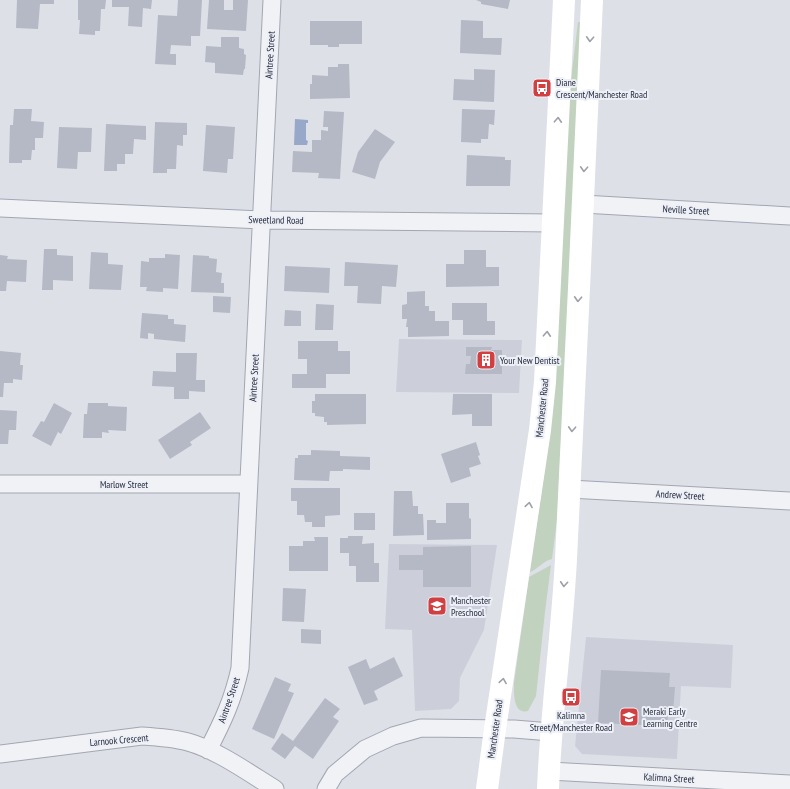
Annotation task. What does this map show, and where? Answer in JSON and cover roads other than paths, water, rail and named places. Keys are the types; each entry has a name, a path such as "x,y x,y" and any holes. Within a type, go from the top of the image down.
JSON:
{"main road":[{"name":"Manchester Road","path":"488,789 495,729 540,430 545,382 564,0"},
{"path":"548,780 563,606 592,0"}],"street":[{"name":"Aintree Street","path":"208,750 226,716 240,668 272,0"},
{"name":"Neville Street","path":"583,204 790,216"},
{"name":"Sweetland Road","path":"0,208 262,220 553,223"},
{"name":"Marlow Street","path":"0,484 248,484"},
{"name":"Andrew Street","path":"569,489 790,501"},
{"path":"326,789 335,774 365,749 392,736 421,728 514,729 551,732"},
{"name":"Larnook Crescent","path":"0,754 142,736 165,737 189,743 208,750 275,789"},
{"name":"Kalimna Street","path":"548,780 790,784"}],"water":[{"path":"295,119 308,120 308,123 306,123 307,145 294,145"}],"place":[{"name":"Diane Crescent/Manchester Road","path":"542,88"},
{"name":"Your New Dentist","path":"486,360"},
{"name":"Manchester Preschool","path":"437,606"},
{"name":"Kalimna Street/Manchester Road","path":"571,697"},
{"name":"Meraki Early Learning Centre","path":"629,717"}]}
